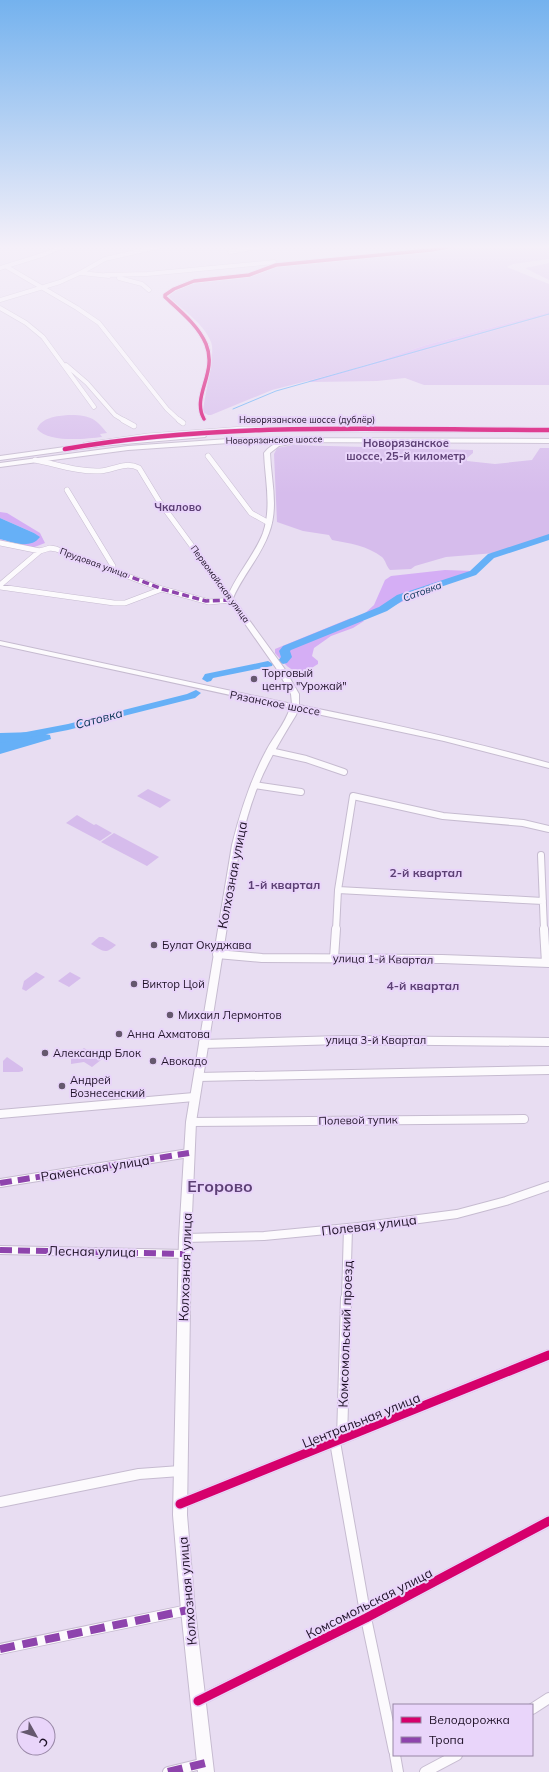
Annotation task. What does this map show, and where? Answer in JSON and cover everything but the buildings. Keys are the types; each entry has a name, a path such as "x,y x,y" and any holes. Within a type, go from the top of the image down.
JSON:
{"highway":[{"name":"Новорязанское шоссе","path":"0,458 172,437 273,432 549,434"},
{"name":"Новорязанское шоссе","path":"0,465 159,446 244,440 309,439 549,441"}],"main road":[{"path":"231,600 234,588 256,553 269,523 271,509 267,453 272,447 282,443 309,439"},
{"name":"Первомайская улица","path":"231,600 280,668 295,694 296,704"},
{"name":"Рязанское шоссе","path":"0,638 296,704 458,742 549,766"},
{"name":"Рязанское шоссе","path":"0,643 174,682 296,704 431,731 549,761"},
{"name":"Колхозная улица","path":"205,1768 188,1610 180,1504 185,1238 191,1122 236,844 245,810 254,785 270,751 296,704"}],"street":[{"path":"34,329 43,337 94,408"},
{"path":"103,329 167,409 183,423"},
{"path":"195,329 206,345 208,373 199,404 201,415 204,419"},
{"path":"58,358 87,383 115,416 134,426"},
{"name":"Новорязанское шоссе (дублёр)","path":"65,449 130,438 232,430 322,428 549,430"},
{"path":"208,456 252,514 269,523"},
{"name":"Первомайская улица","path":"35,460 54,462 92,470 108,469 124,465 136,466 139,468 159,501 231,600"},
{"path":"67,490 98,538 113,566 113,570"},
{"name":"Прудовая улица","path":"0,543 40,551 50,548 56,549 92,564 113,570 162,589 209,602 231,600"},
{"path":"0,586 40,551"},
{"path":"0,586 114,604 125,603 162,589"},
{"path":"270,751 306,759 344,772"},
{"path":"254,785 302,792"},
{"path":"334,958 338,890 353,796 443,816 523,823 549,829"},
{"path":"541,855 547,963"},
{"path":"338,890 543,901"},
{"name":"улица 1-й Квартал","path":"217,954 237,957 491,960 547,963"},
{"name":"улица 3-й Квартал","path":"203,1044 340,1040 549,1042"},
{"path":"198,1077 549,1070"},
{"path":"0,1114 194,1097"},
{"name":"Полевой тупик","path":"191,1122 524,1119"},
{"name":"Раменская улица","path":"0,1183 189,1153"},
{"name":"Полевая улица","path":"185,1238 264,1236 348,1228 458,1214 499,1203 549,1186"},
{"name":"Комсомольский проезд","path":"348,1228 339,1441 366,1618 393,1746"},
{"name":"Лесная улица","path":"0,1250 185,1254"},
{"name":"Центральная улица","path":"180,1504 549,1355"},
{"path":"0,1502 125,1476 180,1470"},
{"name":"Комсомольская улица","path":"198,1701 366,1618 549,1521"},
{"path":"0,1649 188,1610"},
{"path":"533,1708 549,1698"},
{"path":"395,1756 398,1772"},
{"path":"425,1772 455,1756"},
{"path":"168,1772 205,1768"}],"shaded area":[{"path":"204,329 487,329 426,345 354,369 272,390 211,415 203,412 212,356 211,342"},
{"path":"487,329 501,329 313,382 308,381 354,369 426,345"},
{"path":"501,329 549,329 549,385 424,385 405,378 377,381 313,382"},
{"path":"68,415 86,416 95,420 107,433 100,434 102,437 68,439 50,436 37,429 42,422 46,420"},
{"path":"293,445 473,450 473,453 467,458 467,461 495,464 532,460 540,448 549,448 549,535 495,553 446,557 415,566 411,569 390,570 382,557 371,550 345,542 332,540 329,535 303,531 277,522 274,454 277,448"},
{"path":"0,512 7,513 40,533 45,543 32,548 0,542 0,539 16,544 24,544 29,543 39,537 34,533 0,518"},
{"path":"445,570 473,571 471,575 430,589 371,616 367,617 363,615 374,605 385,580 391,576"},
{"path":"351,618 358,618 364,621 353,628 331,636 314,648 312,656 318,661 318,664 310,669 299,672 289,668 275,653 275,649"},
{"path":"148,789 171,800 160,808 137,796"},
{"path":"77,815 112,833 100,841 66,823"},
{"path":"114,833 159,857 147,866 101,842"},
{"path":"99,937 103,937 116,945 106,951 101,950 91,944"},
{"path":"36,972 45,977 26,991 22,989 24,981"},
{"path":"70,972 81,978 69,987 58,981"},
{"path":"84,1048 89,1051 97,1050 106,1056 92,1067 84,1062 71,1064 71,1058"},
{"path":"7,1057 23,1068 23,1071 3,1072 3,1061"}],"water":[{"path":"0,518 40,537 36,541 26,544 0,539"},
{"path":"36,732 50,735 51,739 0,754 0,733"}],"waterway":[{"path":"233,409 276,391 497,329"},
{"name":"Сатовка","path":"283,661 287,657 284,651 287,648 383,609 401,597 473,573 491,556 549,537"},
{"name":"Сатовка","path":"207,679 209,676 268,664"},
{"name":"Сатовка","path":"0,740 68,727 191,696 196,693"}],"marked path":[{"path":"113,570 162,589 206,601 231,600"},
{"path":"0,1183 189,1153"},
{"path":"0,1250 185,1254"},
{"path":"0,1649 188,1610"},
{"path":"168,1772 205,1763"}],"cycle path":[{"path":"196,329 206,344 209,359 209,371 200,403 201,414 204,419"},
{"path":"65,449 174,434 248,430 549,430"},
{"path":"180,1504 549,1355"},
{"path":"198,1701 366,1618 549,1521"}],"place":[{"name":"Торговый центр \"Урожай\"","path":"254,679"},
{"name":"Булат Окуджава","path":"154,945"},
{"name":"Виктор Цой","path":"134,984"},
{"name":"Михаил Лермонтов","path":"170,1015"},
{"name":"Анна Ахматова","path":"119,1034"},
{"name":"Александр Блок","path":"45,1053"},
{"name":"Авокадо","path":"153,1061"},
{"name":"Андрей Вознесенский","path":"62,1086"}],"district":[{"name":"Новорязанское шоссе, 25-й километр","path":"406,449"},
{"name":"Чкалово","path":"178,507"},
{"name":"2-й квартал","path":"426,873"},
{"name":"1-й квартал","path":"284,885"},
{"name":"4-й квартал","path":"423,986"},
{"name":"Егорово","path":"220,1186"}]}
